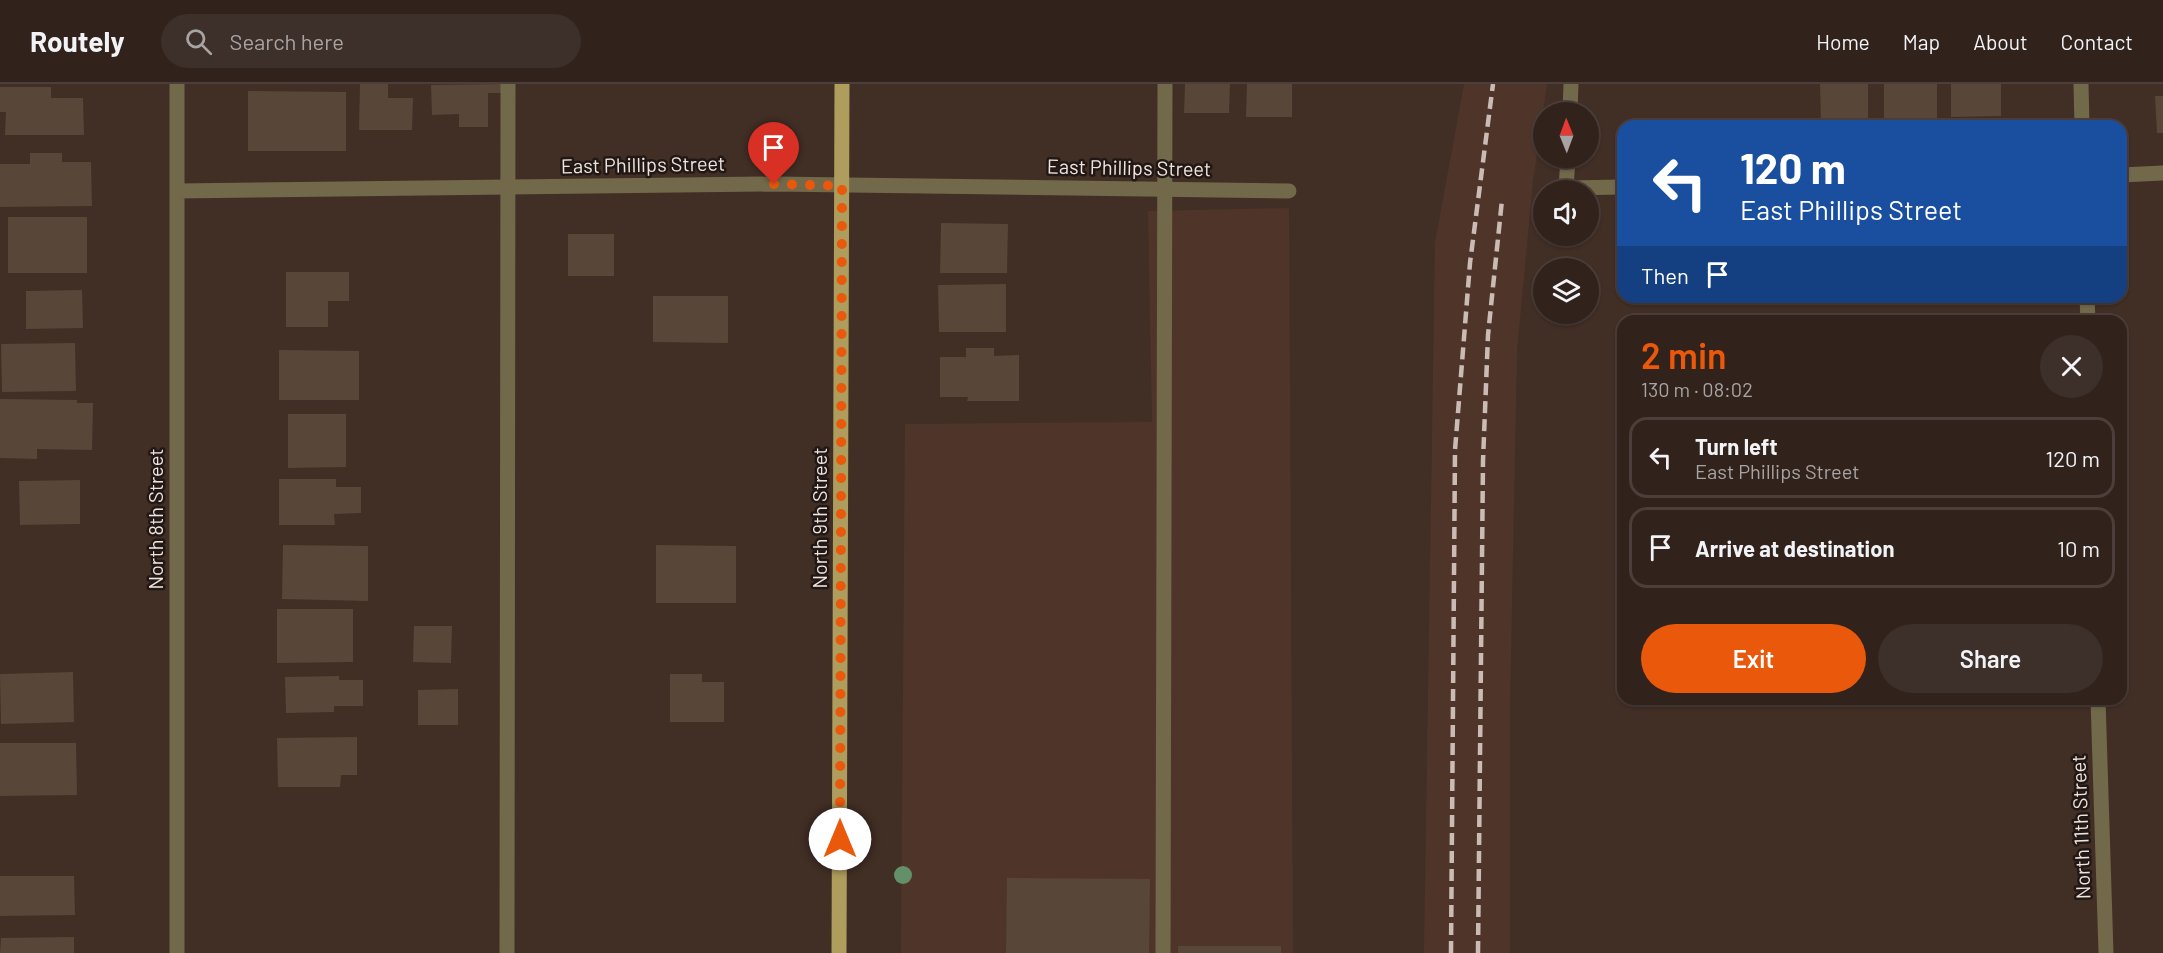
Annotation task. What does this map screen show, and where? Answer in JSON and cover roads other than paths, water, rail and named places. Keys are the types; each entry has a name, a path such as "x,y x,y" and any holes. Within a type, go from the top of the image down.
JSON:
{"main road":[{"name":"North 9th Street","path":"839,953 842,84"}],"street":[{"name":"North 8th Street","path":"177,84 177,953"},
{"path":"507,953 508,84"},
{"path":"1163,953 1165,84"},
{"path":"1570,102 1571,84"},
{"path":"2081,84 2082,120"},
{"path":"1567,168 1566,188 1617,187"},
{"path":"2127,175 2163,174"},
{"name":"East Phillips Street","path":"177,191 842,186 1290,191"},
{"name":"North 11th Street","path":"2098,705 2106,953"}],"railway":[{"path":"1451,953 1455,450 1470,263 1493,84"},
{"path":"1478,953 1483,461 1488,335 1502,200"}]}
